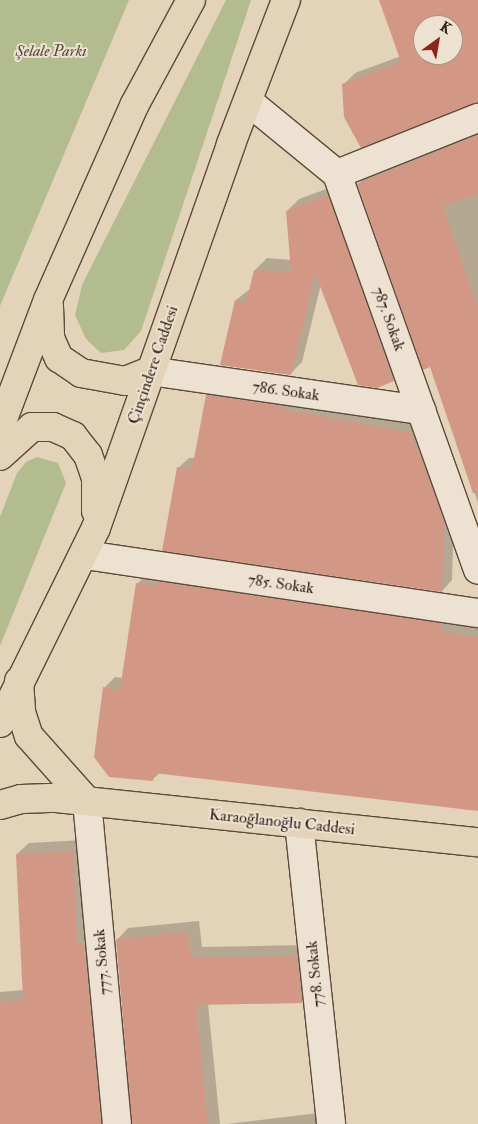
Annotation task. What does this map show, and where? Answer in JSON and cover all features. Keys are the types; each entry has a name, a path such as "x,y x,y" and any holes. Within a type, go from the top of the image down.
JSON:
{"main road":[{"path":"0,427 48,300 135,104 192,0"},
{"name":"Çinçindere Caddesi","path":"0,722 19,680 85,555 96,528 150,371 286,0"},
{"path":"48,300 50,338 59,358 81,373 107,380 125,381 150,371"},
{"path":"0,456 32,427 53,427 73,436 88,455 96,478 96,528"},
{"path":"19,680 21,712 29,736 87,801"},
{"name":"Karaoğlanoğlu Caddesi","path":"0,805 21,799 87,801 478,842"}],"street":[{"path":"249,102 337,174 478,118"},
{"name":"787. Sokak","path":"337,174 478,570"},
{"name":"786. Sokak","path":"150,371 421,410"},
{"name":"785. Sokak","path":"85,555 478,613"},
{"name":"777. Sokak","path":"87,801 117,1124"},
{"name":"778. Sokak","path":"299,823 331,1124"}],"green space":[{"name":"Şelale Parkı","path":"0,0 129,0 0,306"},
{"path":"226,0 251,0 141,331 124,350 101,353 86,339 75,315 82,285"},
{"path":"37,457 58,463 66,483 0,646 0,517 17,473 26,462"}],"building":[{"path":"379,0 478,0 478,103 361,148 344,117 342,84 401,62"},
{"path":"478,135 478,194 443,206 478,308 478,493 473,493 430,367 423,370 357,184"},
{"path":"328,195 394,381 377,388 358,385 315,273 291,375 220,365 235,300 246,303 254,270 291,272 286,211"},
{"path":"206,395 283,406 283,409 412,433 444,521 442,592 162,551 177,467 192,469"},
{"path":"157,581 441,623 441,631 478,637 478,811 154,773 153,781 109,777 94,757 103,687 120,690 136,583 156,586"},
{"path":"73,851 77,943 84,943 101,1124 0,1124 0,1002 23,1000 16,854"},
{"path":"188,932 191,958 297,956 302,1003 196,1005 208,1124 132,1124 116,939"}]}
